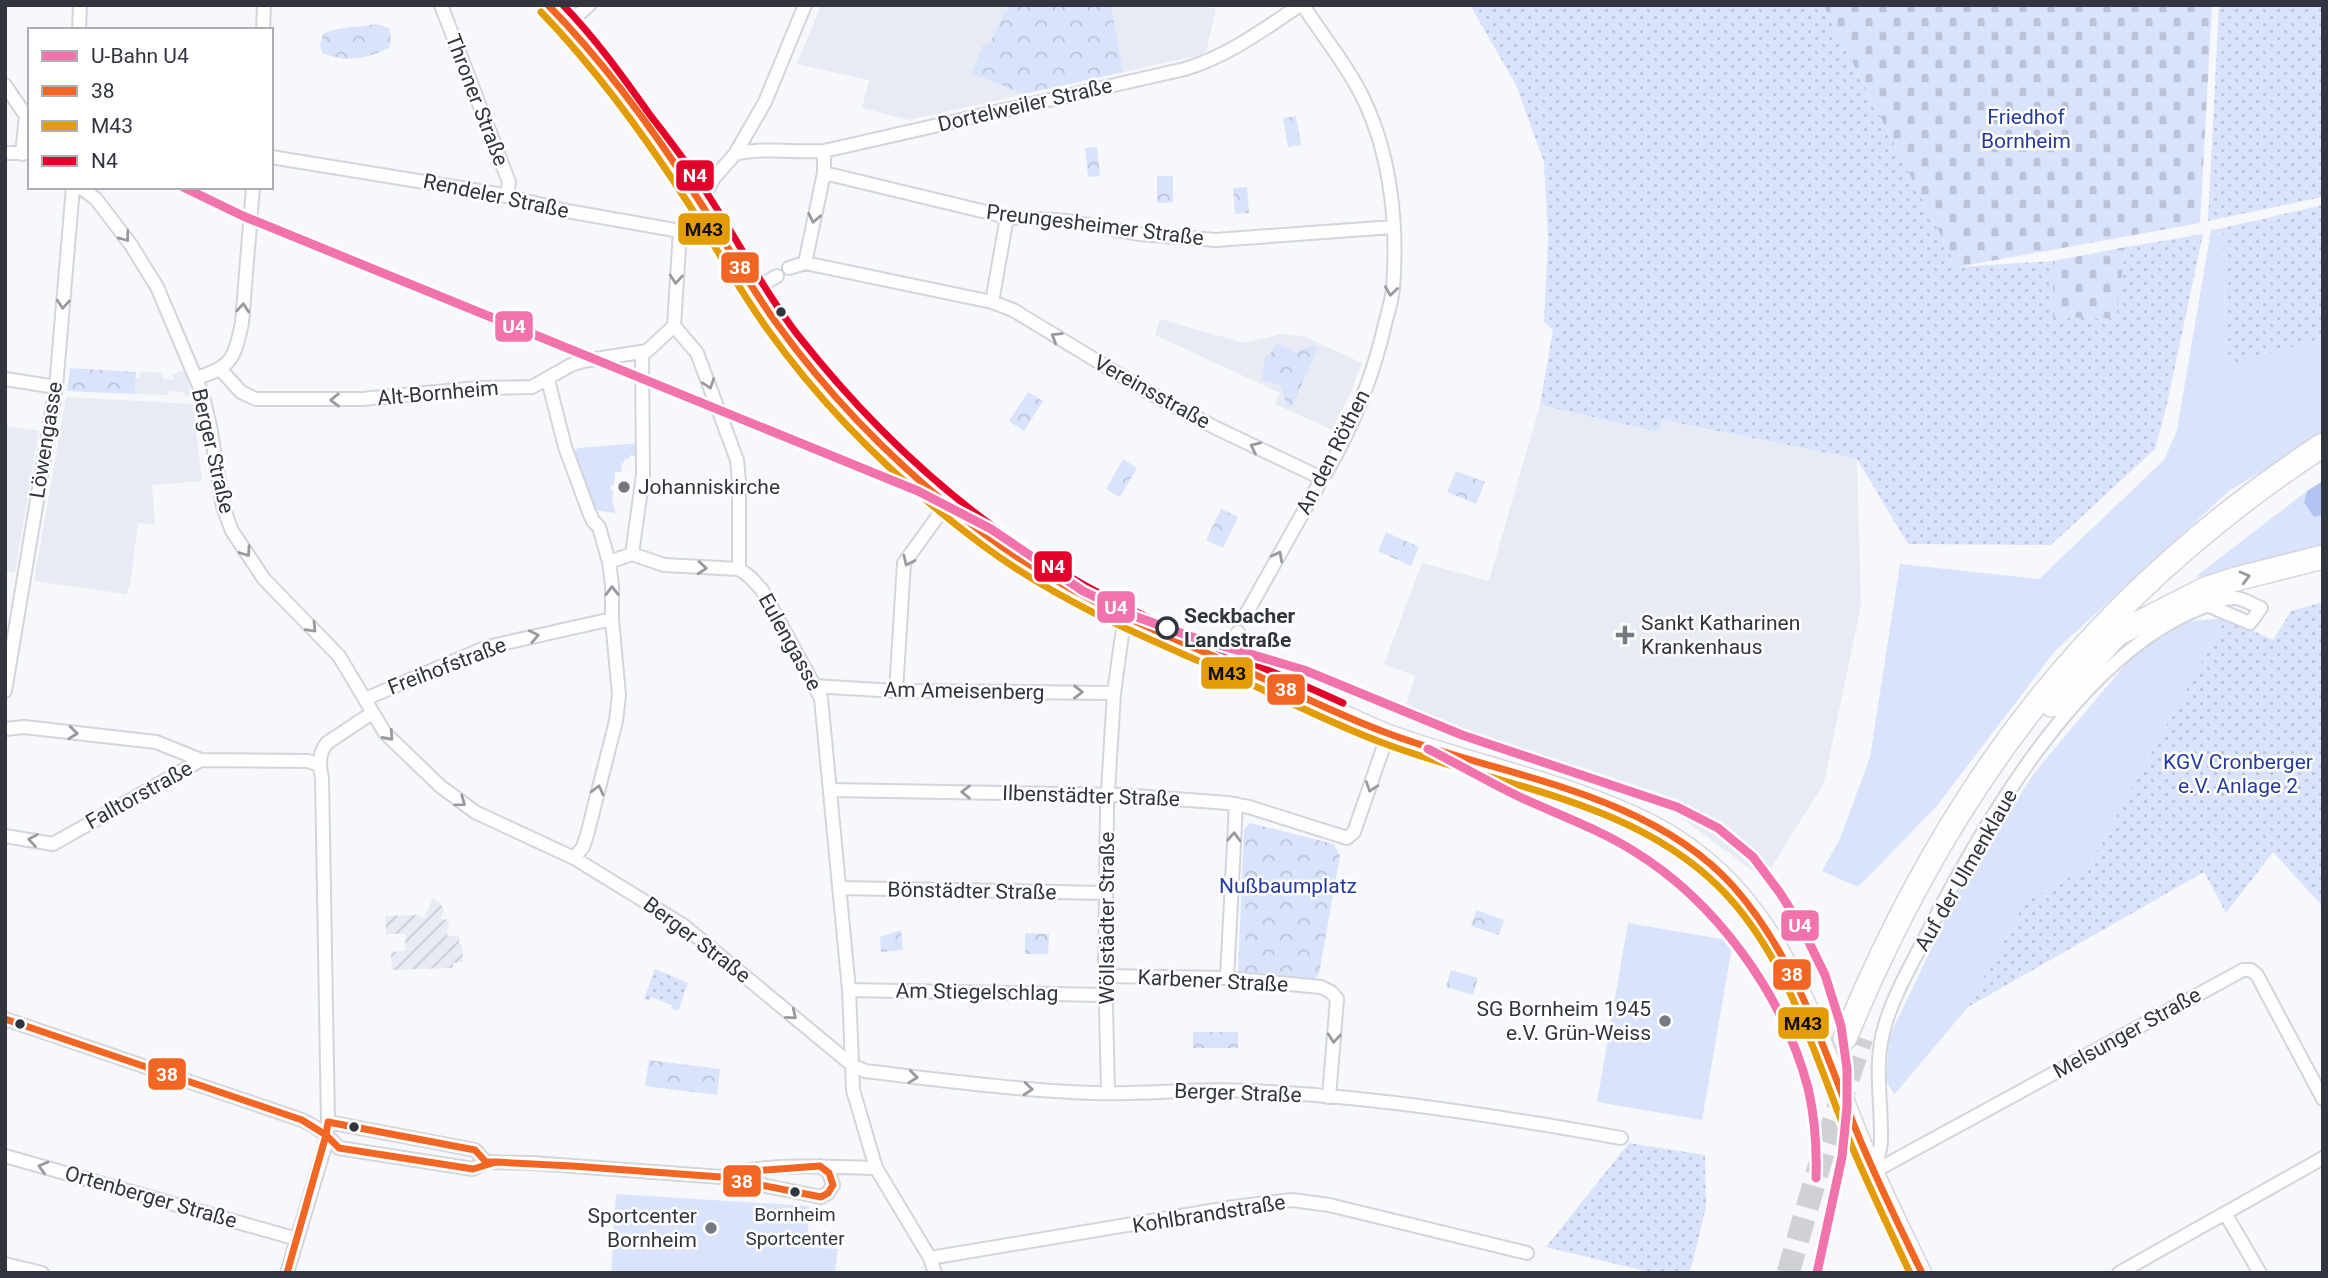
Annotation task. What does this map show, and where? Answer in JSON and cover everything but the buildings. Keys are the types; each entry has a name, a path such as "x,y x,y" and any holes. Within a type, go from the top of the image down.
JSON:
{"highway":[{"path":"1844,1042 1888,940 1924,871 1988,767 2039,698 2120,608 2200,535 2273,477 2323,445"},
{"path":"1844,1042 1904,940 1961,832 2020,744 2116,635 2168,583 2210,545 2323,460"},
{"path":"2116,635 2205,589 2323,557"}],"main road":[{"path":"548,5 568,24 611,78 700,201 753,290 790,342 827,387 903,466 946,505 1019,558 1067,588 1127,619 1388,734 1562,788 1617,810 1665,832 1692,849 1725,878 1760,918 1786,958 1811,1010 1844,1042 1874,1172 1922,1273"}],"street":[{"path":"79,28 80,5"},
{"path":"262,28 264,5"},
{"name":"Throner Straße","path":"441,5 509,183 507,196"},
{"path":"568,24 589,5"},
{"path":"609,562 632,554 664,565 739,569 737,460 697,353 674,326 680,231 692,219 714,178 735,154 765,102 805,5"},
{"name":"Dortelweiler Straße","path":"735,154 754,149 802,153 824,150 1185,69 1208,62 1241,46 1302,5"},
{"name":"An den Röthen","path":"1245,616 1319,484 1317,476 1326,472 1355,418 1378,354 1393,289 1393,227 1388,177 1371,117 1352,76 1302,5"},
{"path":"5,85 26,116 26,153 5,153"},
{"path":"753,290 804,262 824,173 824,150"},
{"name":"Rendeler Straße","path":"273,157 507,196 567,211 680,231 690,237 703,236 717,230"},
{"name":"Preungesheimer Straße","path":"824,173 1007,217 1047,219 1139,234 1204,240 1393,227"},
{"name":"Löwengasse","path":"5,691 10,630 55,387 73,189"},
{"name":"Berger Straße","path":"83,189 96,199 131,245 158,287 196,378 210,426 223,507 232,531 264,579 339,656 385,733 449,793 475,812 574,859 683,925 852,1065 865,1071 1054,1091 1245,1090 1329,1097 1516,1120 1621,1138"},
{"path":"196,378 221,370 229,363 238,343 253,189"},
{"path":"992,302 1007,217"},
{"name":"Vereinsstraße","path":"804,262 992,302 1013,310 1147,393 1317,476"},
{"name":"Alt-Bornheim","path":"221,370 241,392 256,399 385,398 478,388 532,387 583,361 647,351 674,326"},
{"path":"632,554 643,475 642,352"},
{"path":"5,379 55,387"},
{"path":"548,380 565,447 593,521 599,527 609,562 612,585 611,620 619,695 616,721 587,835 583,847 574,859"},
{"path":"896,691 904,563 946,505"},
{"name":"Eulengasse","path":"739,569 762,590 821,698 849,990 853,1090 876,1168 930,1258 935,1273"},
{"name":"Auf der Ulmenklaue","path":"1874,1172 1881,1144 1877,1068 1885,1026 1917,954 1977,841 2025,768 2092,686 2152,633 2207,605"},
{"name":"Wöllstädter Straße","path":"1108,1092 1105,893 1108,795 1114,693 1122,635 1127,619"},
{"name":"Freihofstraße","path":"365,699 487,646 611,620"},
{"path":"1225,662 1238,632"},
{"name":"Am Ameisenberg","path":"813,686 896,691 1114,693"},
{"name":"Freihofstraße","path":"319,765 323,747 372,712"},
{"path":"5,729 24,727 156,742 201,760"},
{"name":"Ilbenstädter Straße","path":"830,790 1108,795 1236,804 1347,838 1354,832 1388,734"},
{"name":"Falltorstraße","path":"5,836 53,844 201,760 308,761 319,765"},
{"path":"287,1273 327,1128 322,778 319,765"},
{"path":"1227,978 1236,804"},
{"name":"Bönstädter Straße","path":"839,888 1105,893"},
{"name":"Melsunger Straße","path":"1874,1172 2243,970 2251,970 2258,975 2323,1099"},
{"name":"Karbener Straße","path":"1105,976 1227,978 1321,987 1331,992 1337,999 1329,1097"},
{"name":"Am Stiegelschlag","path":"849,990 1105,995"},
{"path":"5,1018 316,1126 475,1150 486,1162"},
{"path":"327,1128 339,1148 473,1169 486,1162 720,1177 821,1197 828,1193 833,1185 830,1173 820,1166"},
{"name":"Ortenberger Straße","path":"5,1156 297,1239"},
{"path":"2119,1273 2323,1158"},
{"path":"720,1177 739,1172 820,1166 876,1168"},
{"name":"Kohlbrandstraße","path":"930,1258 1234,1207 1292,1200 1329,1205 1527,1253"},
{"path":"2225,1213 2260,1273"},
{"path":"5,1264 42,1273"}],"shaded area":[{"path":"821,5 1197,5 1216,9 1206,52 1200,55 909,120 862,108 869,80 797,64"},
{"path":"1160,319 1244,343 1282,334 1306,337 1362,363 1332,430 1275,404 1280,393 1155,335"},
{"path":"187,369 191,382 188,383 193,394 185,396 183,392 169,391 168,395 135,394 136,378 139,378 140,372 163,373 163,379 174,380 172,374"},
{"path":"66,397 193,404 202,481 152,485 155,524 138,523 130,586 126,594 34,581"},
{"name":"Sankt Katharinen Krankenhaus","path":"1540,405 1659,432 1661,420 1857,459 1861,605 1824,783 1764,879 1648,793 1405,709 1415,676 1384,664 1422,563 1489,581"},
{"path":"5,426 39,431 15,573 5,571"},
{"path":"433,898 444,909 441,919 449,920 447,936 459,936 463,962 453,963 453,968 392,970 391,952 405,951 406,934 386,934 385,916 416,915 424,918"}],"green space":[{"path":"1010,5 1111,5 1123,72 1023,94 972,73 983,45 990,43"},
{"path":"1470,5 1823,5 1957,267 2053,261 2053,317 2116,319 2126,247 2203,234 2155,449 2051,545 1908,544 1857,459 1662,420 1659,432 1540,405 1553,330 1544,322 1548,238 1544,162 1516,85"},
{"name":"Friedhof Bornheim","path":"1823,5 2212,5 2200,223 1957,267"},
{"path":"2219,5 2323,5 2323,197 2208,221"},
{"path":"375,24 389,28 389,48 372,55 348,59 322,53 320,45 323,34"},
{"path":"1296,116 1301,145 1288,147 1283,118"},
{"path":"1097,147 1100,176 1088,177 1085,148"},
{"path":"1157,176 1173,176 1173,202 1157,203"},
{"path":"1247,187 1249,213 1235,214 1233,188"},
{"path":"2323,205 2323,338 2226,366 2223,228"},
{"path":"2223,228 2226,365 2323,338 2323,434 2229,491 2055,651 1936,807 1858,887 1822,871 1840,839 1870,757 1900,564 2039,579 2164,460 2177,430 2211,230"},
{"path":"2126,247 2116,319 2052,317 2053,261"},
{"path":"1277,343 1295,353 1313,345 1318,348 1292,406 1287,406 1280,385 1262,380 1265,356 1269,355"},
{"path":"70,368 136,372 135,394 67,391"},
{"path":"1028,392 1043,401 1024,431 1009,421"},
{"path":"639,443 639,457 630,455 629,459 625,458 621,472 615,472 614,485 611,485 610,490 613,490 612,502 616,513 593,510 574,451 578,448"},
{"path":"1123,459 1137,468 1120,497 1106,489"},
{"path":"1456,471 1485,482 1476,504 1447,492"},
{"path":"2307,491 2304,504 2314,517 2323,515 2323,548 2222,574 2195,577"},
{"path":"1221,509 1238,517 1223,548 1206,540"},
{"path":"1386,532 1419,547 1411,566 1378,551"},
{"name":"KGV Cronberger e.V. Anlage 2","path":"2323,602 2323,907 2273,852 2226,913 2204,872 1968,1007 2025,902 2088,867 2226,618 2273,640 2291,611"},
{"path":"2226,618 2088,867 2025,902 1968,1007 1894,1095 1886,1080 1889,1037 1957,895 2034,773 2135,653 2181,622"},
{"name":"Nußbaumplatz","path":"1250,823 1334,844 1340,856 1319,974 1311,982 1238,973 1244,829"},
{"path":"1476,910 1504,920 1499,935 1471,926"},
{"name":"SG Bornheim 1945 e.V. Grün-Weiss","path":"1628,923 1733,941 1702,1120 1597,1102"},
{"path":"901,930 903,950 881,952 880,937"},
{"path":"1025,933 1049,934 1048,954 1025,954"},
{"path":"655,969 688,983 678,1011 671,1008 672,1005 651,997 649,1001 644,999"},
{"path":"1451,970 1478,978 1473,995 1446,987"},
{"path":"1193,1032 1238,1032 1238,1048 1193,1048"},
{"path":"649,1060 720,1069 717,1095 645,1086"},
{"path":"1629,1143 1705,1155 1706,1207 1688,1273 1653,1273 1546,1247"},
{"name":"Sportcenter Bornheim","path":"616,1194 809,1206 807,1247 838,1249 835,1273 611,1273"}],"water":[{"path":"2323,481 2323,515 2314,517 2304,503 2307,491"}],"tunnel":[{"path":"1788,1273 1826,1143 1862,1038"}],"metro line":[{"name":"U4","path":"187,189 243,216 918,491 991,529 1083,591 1137,617 1189,636 1304,670 1462,735 1677,807 1718,828 1753,857 1802,928 1825,975 1841,1026 1847,1069 1847,1107 1842,1157 1817,1273"},
{"name":"U4","path":"1428,749 1510,792 1619,842 1663,871 1718,923 1763,985 1782,1018 1797,1053 1812,1110 1816,1178"}],"transit line":[{"name":"38","path":"548,5 609,74 646,123 698,199 766,309 822,382 899,462 983,533 1012,554 1073,590 1329,709 1387,733 1524,775 1616,807 1659,828 1698,854 1733,886 1774,942 1805,1002 1856,1130 1922,1273"},
{"name":"N4","path":"563,5 609,58 689,166 797,334 860,408 930,476 1006,536 1088,587 1183,633 1343,703"},
{"name":"M43","path":"541,12 601,81 638,130 690,206 757,315 814,389 866,445 922,497 981,544 1040,584 1102,617 1345,728 1426,758 1561,798 1647,834 1686,859 1721,889 1763,942 1780,972 1808,1034 1853,1148 1910,1273"},
{"name":"38","path":"5,1019 302,1120 326,1135"},
{"name":"38","path":"326,1135 328,1122 475,1150 486,1162 496,1162"},
{"name":"38","path":"287,1273 326,1135"},
{"name":"38","path":"326,1135 339,1148 473,1169 496,1162"},
{"name":"38","path":"496,1162 572,1166"},
{"name":"38","path":"496,1162 572,1166"},
{"name":"38","path":"572,1166 721,1177"},
{"name":"38","path":"572,1166 721,1177"},
{"name":"38","path":"820,1166 829,1173 833,1185 828,1193 821,1197 721,1177 739,1172 820,1166"}],"place":[{"name":"Johanniskirche","path":"624,487"},
{"name":"Seckbacher Landstraße","path":"1167,628"},
{"name":"Sankt Katharinen Krankenhaus","path":"1625,635"},
{"name":"SG Bornheim 1945 e.V. Grün-Weiss","path":"1665,1021"},
{"name":"Bornheim Sportcenter","path":"795,1192"},
{"name":"Sportcenter Bornheim","path":"711,1228"}]}
